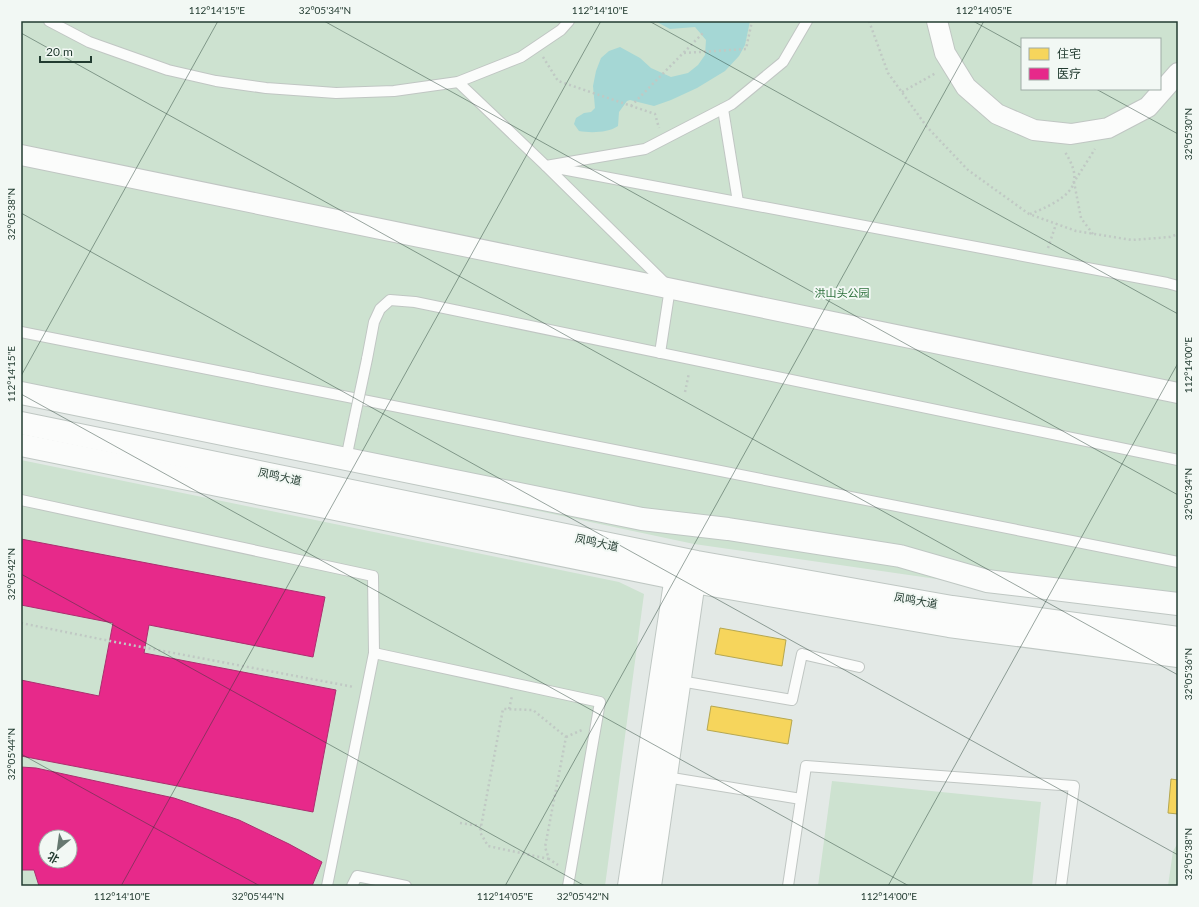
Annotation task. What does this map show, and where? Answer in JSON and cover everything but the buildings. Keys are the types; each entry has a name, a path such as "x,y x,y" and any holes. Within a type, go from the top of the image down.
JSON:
{"main road":[{"path":"21,393 642,519 728,529 900,556 987,581 1178,604"},
{"name":"凤鸣大道","path":"21,423 686,570 949,626 1178,656"},
{"name":"凤鸣大道","path":"21,445 686,570 1178,638"},
{"path":"650,886 680,681 686,570"},
{"path":"629,886 686,570"}],"street":[{"path":"938,21 945,53 966,87 997,114 1034,130 1071,134 1108,128 1148,106 1178,73"},
{"path":"21,154 1178,393"}],"lane":[{"path":"49,21 89,42 168,70 216,81 266,88 336,92 394,91 458,82 521,57 561,30 569,21"},
{"path":"546,166 645,150 732,104 783,62 807,21"},
{"path":"458,82 670,288 660,353"},
{"path":"724,108 738,202"},
{"path":"546,166 1178,286"},
{"path":"346,459 374,322 380,309 390,300 415,302 1178,460"},
{"path":"21,332 1178,562"},
{"path":"21,500 373,576 374,653 327,886"},
{"path":"374,653 600,702 568,886"},
{"path":"680,681 792,700 802,654 859,667"},
{"path":"788,886 806,766 1074,786 1060,886"},
{"path":"666,777 801,799"},
{"path":"352,886 356,876 406,886"}],"path":[{"path":"683,53 746,49 752,21"},
{"path":"869,21 888,73 927,127 968,170 1029,214 1076,231 1132,240 1170,237 1178,234"},
{"path":"631,106 704,33"},
{"path":"536,47 558,81 655,114 663,140"},
{"path":"901,92 952,64"},
{"path":"1029,214 1048,207 1069,192 1108,128"},
{"path":"1064,149 1073,166 1074,182 1081,218 1093,234"},
{"path":"1044,260 1056,224"},
{"path":"685,392 692,359"},
{"path":"21,623 366,690"},
{"path":"549,859 545,847 566,737 533,710 503,709 480,832 488,846 549,859 570,874"},
{"path":"460,823 481,826"}],"green space":[{"name":"洪山头公园","path":"21,21 1178,21 1178,614 694,544 21,401"},
{"path":"21,460 619,582 644,594 605,886 21,886"},
{"path":"832,781 1041,802 1032,886 818,886"},
{"path":"1178,843 1178,886 1168,886 1173,851"}],"water":[{"path":"655,21 750,21 745,45 739,56 725,71 697,88 654,106 630,100 627,101 619,112 618,126 614,128 599,132 579,131 574,124 576,118 584,113 591,112 595,108 593,86 596,71 601,58 609,51 620,47 640,58 651,68 671,77 688,73 698,65 705,55 706,40 695,27 670,29"}]}
